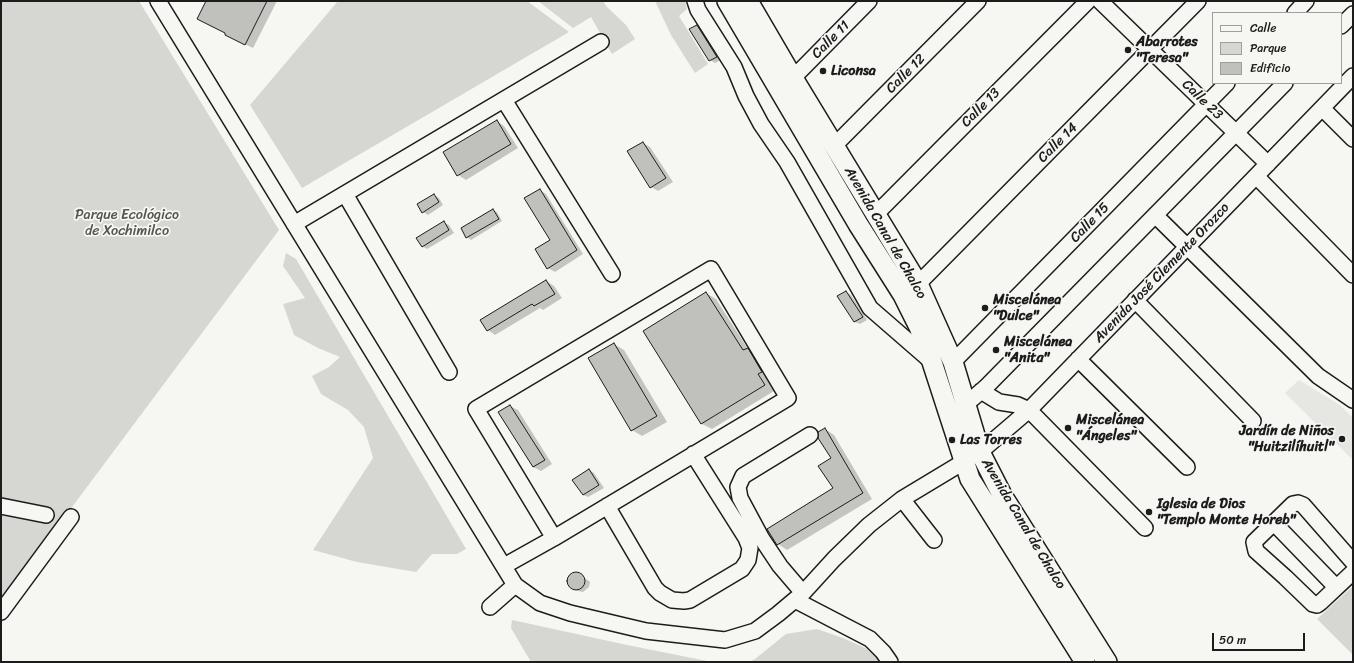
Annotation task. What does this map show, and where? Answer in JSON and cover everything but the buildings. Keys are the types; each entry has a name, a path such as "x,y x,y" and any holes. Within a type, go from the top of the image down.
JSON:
{"main road":[{"name":"Avenida Canal de Chalco","path":"727,1 858,224 903,295 919,327 932,362 970,479 1085,662"},
{"name":"Avenida Canal de Chalco","path":"754,4 793,78 918,284 953,362 980,452 1002,495 1107,662"}],"street":[{"path":"158,1 515,586 490,607"},
{"path":"695,1 698,10 734,67 746,96 761,124 787,162 870,308 932,362"},
{"name":"Calle 11","path":"793,78 870,1"},
{"name":"Calle 12","path":"834,146 978,1"},
{"name":"Calle 13","path":"875,215 1088,1"},
{"name":"Calle 23","path":"1100,1 1268,164"},
{"name":"Calle 14","path":"918,284 1198,1"},
{"path":"1296,12 1306,1"},
{"path":"1342,25 1353,14"},
{"path":"294,224 601,42"},
{"name":"Avenida José Clemente Orozco","path":"515,586 540,603 570,614 646,631 725,640 755,631 799,597 834,559 864,530 902,498 980,452 1029,410 1353,76"},
{"name":"Calle 15","path":"953,362 1225,84"},
{"path":"964,402 972,399 981,391 1284,84"},
{"path":"504,100 612,274"},
{"path":"1322,108 1353,139"},
{"path":"1256,176 1353,275"},
{"path":"345,194 450,372"},
{"path":"1155,215 1318,376 1353,400"},
{"path":"504,566 554,538 788,398 710,269 476,409 554,538"},
{"path":"1135,300 1252,421"},
{"path":"1078,359 1187,467"},
{"path":"981,391 999,402 1018,405 1029,410 1146,528"},
{"path":"810,435 744,476 738,487 740,498 762,539 799,597 870,639 883,652 890,662"},
{"path":"607,506 655,588 660,593 672,600 690,600 742,569 748,560 750,548 746,538 693,454"},
{"path":"902,498 934,540"},
{"path":"1353,562 1303,505 1293,504 1254,542 1256,551 1312,604 1317,605 1321,602 1353,572"},
{"path":"1,506 46,515"},
{"path":"1,612 71,517"},
{"path":"1274,523 1336,588"}],"shaded area":[{"name":"Jardín de Niños \"Huitzilíhuitl\"","path":"1299,380 1340,405 1353,418 1353,460 1285,393"}],"green space":[{"name":"Parque Ecológico de Xochimilco","path":"1,1 139,1 279,230 1,602"},
{"path":"338,1 527,1 569,32 302,188 250,105"},
{"path":"538,1 603,1 606,6 626,25 635,39 612,54 591,17 573,28"},
{"path":"655,1 685,1 687,9 679,16 708,64 695,73 671,35"},
{"path":"286,253 296,259 466,549 457,554 432,554 416,572 357,562 313,550 373,458 364,427 348,410 321,394 312,376 329,367 340,357 318,348 294,335 283,304 305,298 283,266"},
{"path":"1353,586 1353,655 1317,619"},
{"path":"512,620 712,662 531,662 511,628"},
{"path":"817,629 843,638 865,648 877,658 879,662 749,662 755,659 786,634"}],"place":[{"name":"Abarrotes \"Teresa\"","path":"1128,50"},
{"name":"Liconsa","path":"823,71"},
{"name":"Miscelánea \"Dulce\"","path":"985,308"},
{"name":"Miscelánea \"Anita\"","path":"996,350"},
{"name":"Miscelánea \"Ángeles\"","path":"1068,428"},
{"name":"Jardín de Niños \"Huitzilíhuitl\"","path":"1342,439"},
{"name":"Las Torres","path":"952,440"},
{"name":"Iglesia de Dios \"Templo Monte Horeb\"","path":"1149,512"}]}
